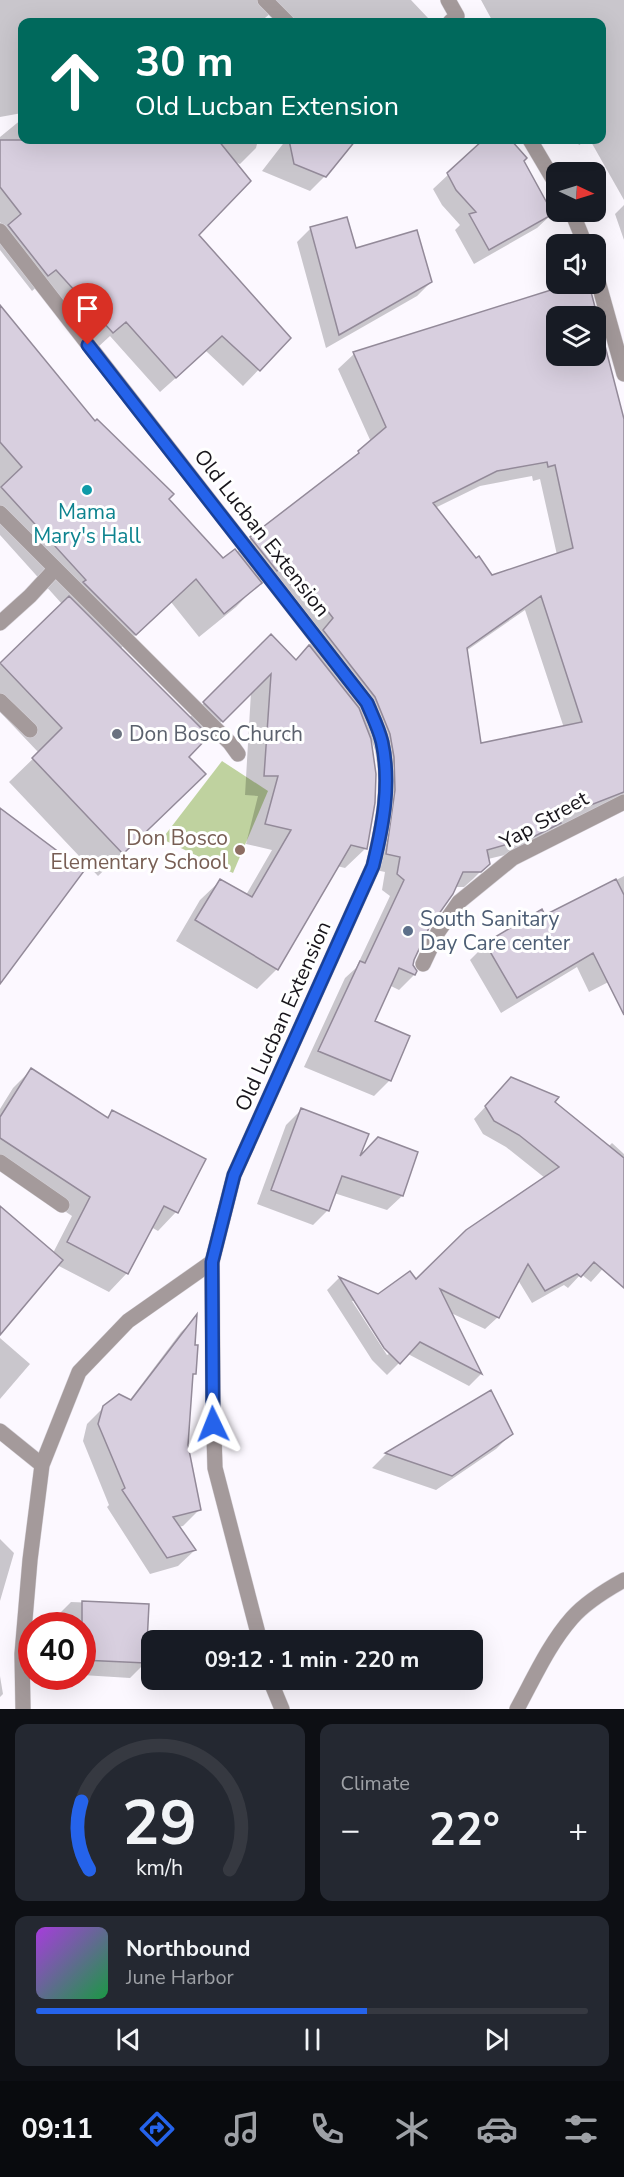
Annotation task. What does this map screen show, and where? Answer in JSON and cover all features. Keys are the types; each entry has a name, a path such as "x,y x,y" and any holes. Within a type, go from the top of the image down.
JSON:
{"street":[{"path":"265,0 282,18"},
{"path":"448,0 455,18"},
{"path":"532,144 546,167"},
{"name":"Old Lucban Extension","path":"0,231 367,703 382,741 387,788 383,824 373,866 234,1175 212,1262 215,1468 257,1630"},
{"path":"602,294 624,374"},
{"path":"0,513 230,743 238,754"},
{"path":"0,623 55,569"},
{"path":"0,701 30,730"},
{"name":"Yap Street","path":"423,964 438,932 459,902 504,865 624,802"},
{"path":"0,1162 62,1205"},
{"path":"23,1709 23,1642 42,1465 79,1372 128,1321 212,1262"},
{"path":"0,1431 42,1465"},
{"path":"517,1709 548,1652 572,1617 605,1590 624,1580"},
{"path":"274,1690 282,1709"}],"green space":[{"path":"222,761 268,791 233,873 162,839"}],"building":[{"path":"0,140 18,140 18,144 221,144 251,181 199,235 291,338 260,371 222,336 176,378 126,322 113,333 56,270 48,276 8,225 21,214 0,187"},
{"path":"290,144 353,144 326,177 294,164"},
{"path":"479,144 515,144 527,158 524,161 546,201 546,218 489,250 469,214 476,212 456,190 447,173"},
{"path":"347,217 356,248 417,230 432,282 339,335 310,227"},
{"path":"546,292 546,294 592,294 595,306 546,306 546,366 606,366 606,350 624,419 624,792 560,817 561,823 533,837 487,850 490,864 481,872 463,872 453,894 429,928 414,960 413,965 417,971 415,975 399,968 375,1021 410,1036 391,1081 318,1051 360,961 365,963 404,880 397,874 400,857 386,854 395,790 394,757 390,734 375,697 323,630 333,618 289,561 277,571 250,537 359,453 358,451 386,427 353,352","holes":["547,462 548,467 555,465 573,548 492,575 479,556 476,558 433,503 497,471","541,596 582,722 481,743 467,648"]},
{"path":"0,305 95,421 97,419 174,494 169,499 223,558 235,549 262,583 224,614 196,579 136,635 83,582 86,580 1,487 22,467 0,442"},
{"name":"Don Bosco Church","path":"69,596 209,736 189,757 206,774 123,854 32,758 62,728 0,663"},
{"path":"271,634 296,660 309,645 359,708 371,739 376,774 375,803 367,849 351,845 278,970 195,920 220,879 252,897 291,830 265,824 278,776 264,776 271,674 223,722 203,702"},
{"path":"0,808 84,871 0,984"},
{"path":"616,879 624,895 624,1015 593,953 517,998 485,943 542,909 545,915"},
{"path":"31,1068 108,1118 112,1110 206,1159 178,1213 164,1206 128,1274 67,1242 90,1197 0,1138 0,1117"},
{"path":"511,1077 559,1097 555,1102 624,1158 624,1288 594,1262 581,1277 577,1274 545,1291 528,1264 499,1318 440,1289 482,1374 420,1342 400,1364 384,1348 339,1277 378,1294 410,1271 416,1279 466,1230 559,1167 519,1135 494,1121 485,1106"},
{"path":"301,1108 369,1134 360,1156 378,1137 418,1152 403,1196 342,1176 329,1211 271,1190"},
{"path":"0,1206 63,1260 0,1335"},
{"path":"197,1314 195,1345 198,1345 196,1374 193,1374 188,1445 201,1510 173,1517 196,1550 167,1558 122,1490 125,1488 98,1424 103,1406 119,1394 131,1400"},
{"path":"491,1390 513,1434 452,1476 385,1453"},
{"path":"82,1601 149,1604 148,1630 141,1630 141,1663 96,1661 96,1612 82,1612"}],"place":[{"name":"Mama Mary's Hall","path":"87,490"},
{"name":"Don Bosco Church","path":"117,734"},
{"name":"Don Bosco Elementary School","path":"240,850"},
{"name":"South Sanitary Day Care center","path":"408,931"}],"route":[{"path":"88,345 367,703 382,741 387,788 383,824 373,866 234,1175 212,1262 213,1424"}]}
